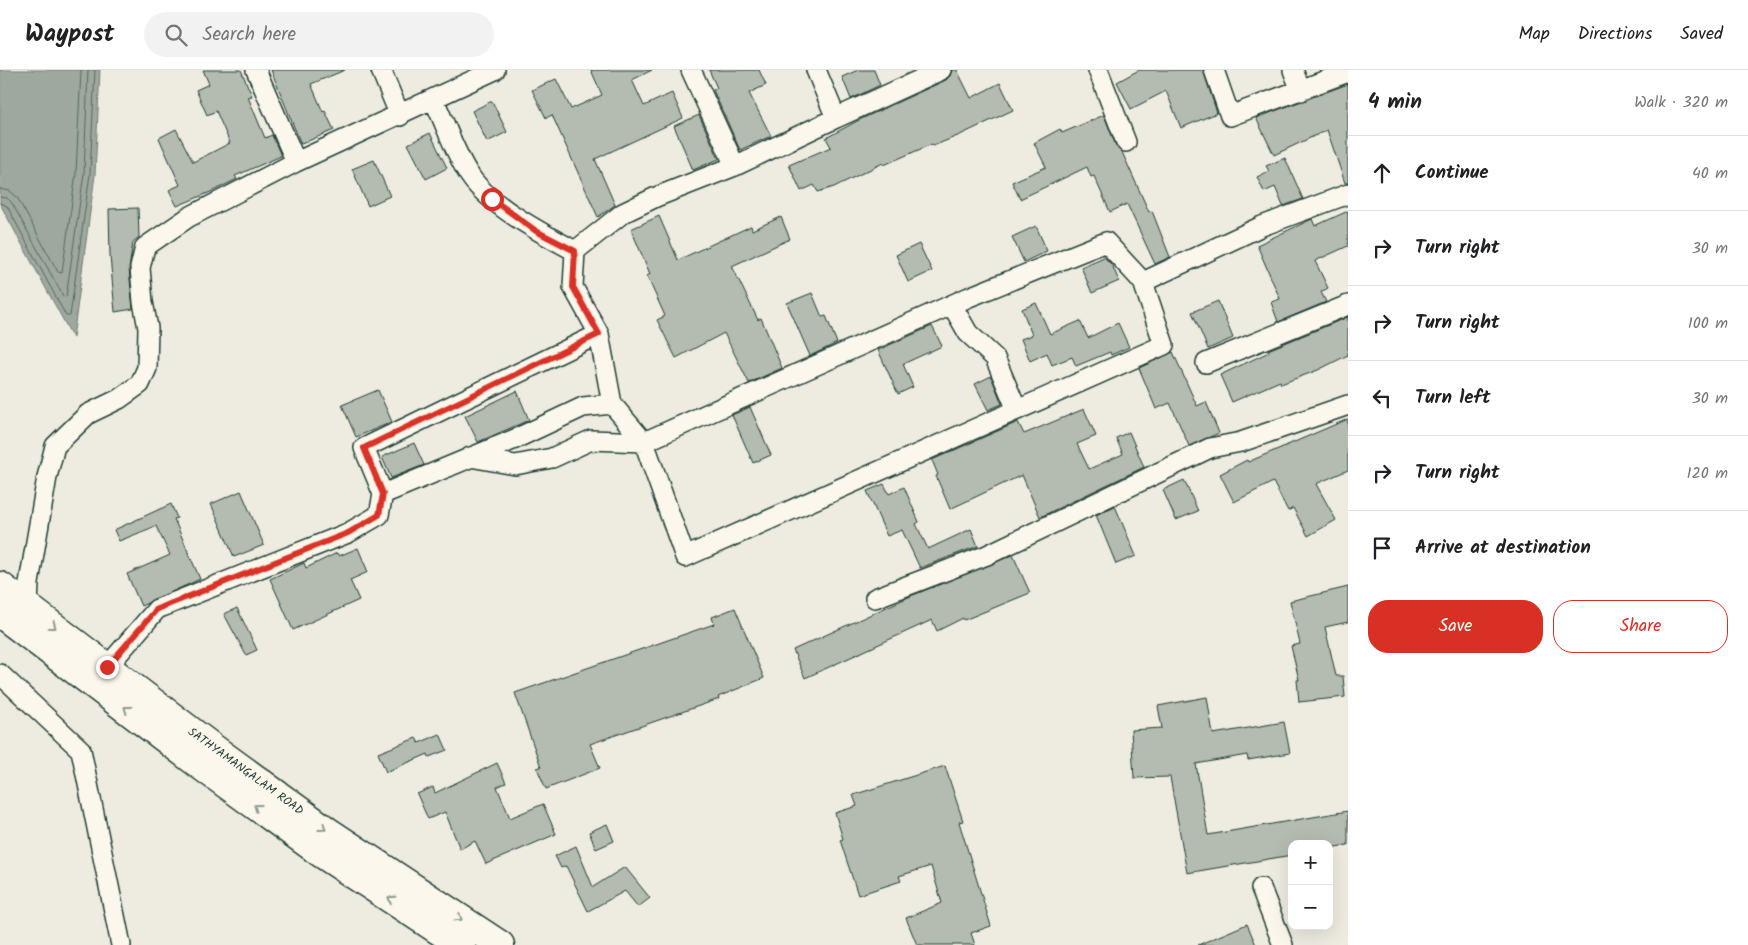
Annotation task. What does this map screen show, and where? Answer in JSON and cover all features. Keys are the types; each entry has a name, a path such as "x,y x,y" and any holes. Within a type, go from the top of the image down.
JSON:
{"highway":[{"name":"SATHYAMANGALAM ROAD","path":"0,586 330,833 500,945"},
{"name":"SATHYAMANGALAM ROAD","path":"0,613 200,765 318,851 461,945"}],"street":[{"path":"256,70 296,162"},
{"path":"381,70 400,116"},
{"path":"28,607 29,583 47,477 55,446 88,414 119,399 140,384 147,368 148,328 143,302 140,268 145,247 189,217 296,162 400,116 494,70"},
{"path":"691,70 735,166"},
{"path":"816,70 836,118"},
{"path":"470,457 515,465 552,458 591,440 644,442 952,305 1106,242 1143,282 1164,345 685,557 644,442 612,404 599,334 573,287 575,251 623,213 656,197 735,166 941,70"},
{"path":"1098,70 1126,142"},
{"path":"1214,70 1230,116 1301,92 1348,72"},
{"path":"1293,70 1301,92"},
{"path":"434,100 470,177 492,199 536,231 575,251"},
{"path":"1143,282 1262,226 1348,194"},
{"path":"952,305 968,333 995,358 1017,410"},
{"path":"1206,363 1348,305"},
{"path":"107,667 157,609 348,533 379,515 383,494 364,448 599,334"},
{"path":"383,494 583,407 612,404"},
{"path":"875,598 987,555 1210,448 1241,442 1348,405"},
{"path":"0,674 81,750 120,945"},
{"path":"1261,888 1283,945"}],"water":[{"path":"0,70 100,70 95,175 73,338 0,204"}],"building":[{"path":"203,70 241,70 252,96 248,97 265,138 272,135 281,156 235,176 237,179 213,191 177,206 169,190 180,185 159,138 176,129 193,162 230,143 216,111 207,115 196,90 209,84"},
{"path":"271,70 345,70 311,84 323,112 325,111 334,130 301,144"},
{"path":"591,70 652,70 632,80 644,106 672,93 683,118 595,159 615,205 598,217 552,115 546,118 532,90 556,79 571,109 602,95"},
{"path":"709,70 759,70 766,85 749,93 771,136 740,150 713,90 717,88"},
{"path":"858,70 874,70 880,85 851,99 842,77"},
{"path":"952,70 957,70 971,98 1000,83 1013,110 960,135 933,146 932,144 884,165 883,163 834,187 818,192 814,185 801,191 789,165 831,147 826,138 859,120 946,80"},
{"path":"1139,70 1203,70 1217,113 1181,128 1166,91 1131,109 1117,82"},
{"path":"1348,84 1348,183 1345,183 1327,130 1274,155 1256,118"},
{"path":"492,101 507,132 487,142 472,111"},
{"path":"699,115 719,159 693,170 674,126"},
{"path":"1104,115 1116,146 1122,152 1149,212 1152,211 1170,257 1155,264 1127,204 1110,212 1094,176 1091,177 1087,167 1020,199 1012,182 1046,167 1034,143 1060,129 1062,133"},
{"path":"430,133 447,168 426,179 408,144"},
{"path":"1285,158 1303,199 1283,206 1275,187 1264,192 1257,177 1269,171 1266,166"},
{"path":"374,160 390,196 368,206 352,169"},
{"path":"138,208 139,237 133,242 129,269 133,309 115,312 110,256 109,209"},
{"path":"1348,211 1348,246 1315,261 1328,288 1321,292 1326,302 1278,322 1271,302 1280,299 1257,245 1312,219 1315,226"},
{"path":"659,216 678,260 751,226 752,230 781,217 790,239 732,266 758,320 761,318 782,368 749,383 724,333 676,358 657,320 665,316 647,276 650,274 631,229"},
{"path":"1036,226 1047,251 1024,262 1012,237"},
{"path":"919,244 932,271 908,282 896,255"},
{"path":"1104,257 1112,265 1119,281 1092,293 1081,267"},
{"path":"812,293 822,317 826,316 837,343 810,356 787,303"},
{"path":"1218,301 1233,338 1208,349 1192,312"},
{"path":"1036,303 1050,334 1080,321 1088,338 1118,323 1129,347 1111,355 1110,352 1076,366 1072,357 1052,365 1047,353 1030,361 1021,339 1032,335 1022,309"},
{"path":"1348,317 1348,355 1318,370 1281,384 1280,381 1232,402 1220,375 1269,352 1268,350"},
{"path":"932,326 942,346 903,364 913,387 898,394 878,350"},
{"path":"1173,352 1197,406 1206,402 1219,433 1189,446 1170,403 1156,409 1139,368"},
{"path":"991,376 1002,404 988,410 975,384"},
{"path":"378,390 392,422 356,437 342,405"},
{"path":"517,391 529,420 478,442 465,416"},
{"path":"750,407 771,455 753,463 732,415"},
{"path":"1084,409 1096,436 1077,444 1089,469 1123,454 1116,438 1129,432 1144,467 1040,517 1022,475 950,509 936,476 938,475 932,460 1018,422 1024,434"},
{"path":"1348,419 1348,470 1316,484 1336,520 1308,536 1293,508 1288,511 1273,482 1234,502 1220,474 1247,460 1248,462"},
{"path":"414,443 424,465 391,478 382,457"},
{"path":"1184,480 1198,511 1176,520 1163,490"},
{"path":"884,484 889,494 904,487 919,522 916,524 928,549 971,529 978,546 920,568 902,530 887,536 867,491"},
{"path":"241,491 264,545 234,557 211,504"},
{"path":"171,504 177,518 174,519 200,579 141,606 127,574 170,555 156,526 119,541 114,530"},
{"path":"1115,506 1136,556 1116,564 1096,515"},
{"path":"358,548 368,572 350,580 359,600 293,630 270,579 304,563 306,568 337,553 339,556"},
{"path":"1013,555 1030,593 964,620 963,618 937,631 932,620 805,678 793,650 913,595"},
{"path":"1348,587 1348,622 1325,627 1336,676 1343,676 1345,697 1299,702 1297,680 1299,680 1291,646 1300,644 1290,601"},
{"path":"237,608 257,650 246,655 224,614"},
{"path":"735,608 764,678 718,697 719,699 590,744 600,768 546,789 537,768 541,767 515,693 714,624 712,617"},
{"path":"1207,697 1213,734 1284,722 1290,753 1248,760 1247,755 1196,764 1208,835 1348,811 1348,845 1333,847 1333,840 1288,840 1288,856 1187,873 1170,777 1134,778 1131,730 1162,728 1158,706"},
{"path":"440,734 447,750 429,757 428,754 386,772 378,753 416,738 419,743"},
{"path":"497,763 506,783 497,787 510,818 543,804 556,834 486,864 475,841 460,849 445,812 428,819 417,794 433,787 435,793"},
{"path":"945,766 963,821 959,822 991,926 971,933 975,945 917,945 906,918 942,903 931,866 899,876 901,881 858,895 840,840 843,839 835,813 857,806 853,795"},
{"path":"607,824 614,841 596,849 589,832"},
{"path":"576,846 593,887 625,867 650,898 638,907 625,891 588,911 566,866 561,868 555,856"},
{"path":"1247,924 1256,945 1198,945"}],"route":[{"path":"107,667 157,609 348,533 379,515 383,494 364,448 599,334 573,287 575,251 536,231 492,199"}]}
